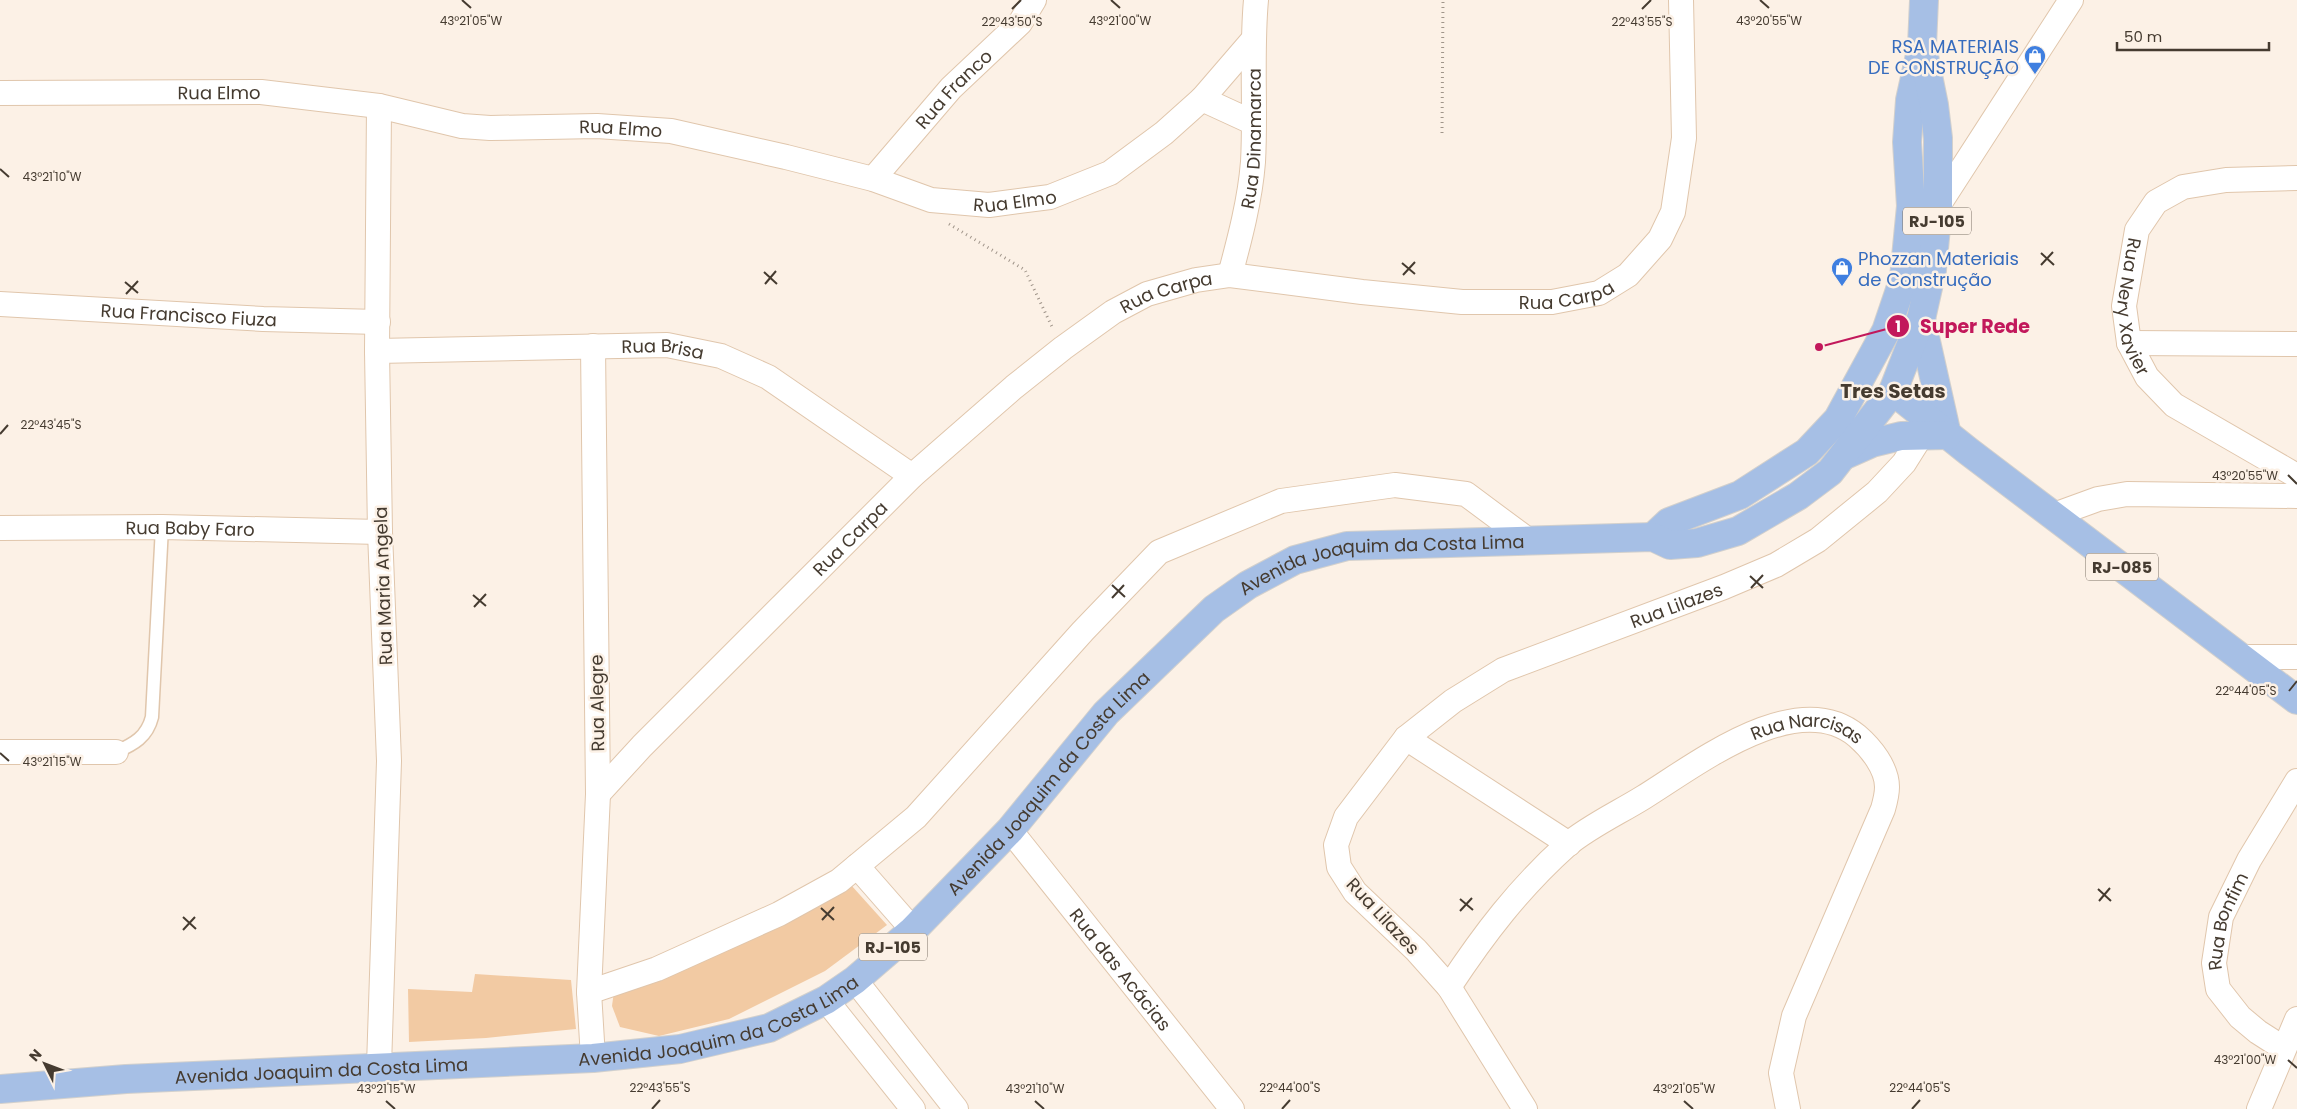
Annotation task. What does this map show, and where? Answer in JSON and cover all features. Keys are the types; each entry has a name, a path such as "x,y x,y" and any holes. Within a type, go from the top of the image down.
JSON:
{"main road":[{"name":"Avenida Joaquim da Costa Lima","path":"1653,537 1669,522 1699,508 1740,495 1807,452 1838,419 1886,331 1904,278 1911,206 1907,142 1910,100 1922,46 1924,0"},
{"name":"Avenida Joaquim da Costa Lima","path":"0,1090 126,1079 379,1066 593,1058 680,1049 768,1028 826,1000 855,980 914,930 1010,830 1106,714 1214,609 1248,584 1295,560 1347,546 1653,537 1670,545 1698,543 1738,531 1798,496 1830,472 1844,456 1893,391 1921,319 1932,270 1938,206 1936,122 1922,46"},
{"path":"1844,456 1872,443 1901,436 1934,436 1921,319"},
{"path":"1838,419 1893,391 1886,331"},
{"name":"RJ-085","path":"1893,391 1934,436 2054,515 2297,700"}],"street":[{"name":"Rua Franco","path":"873,179 951,88 1020,23 1034,0"},
{"name":"Rua Dinamarca","path":"1230,275 1244,224 1252,162 1252,41 1256,0"},
{"name":"Rua Carpa","path":"598,794 642,746 912,476 1014,386 1113,312 1146,294 1196,280 1230,275 1362,292 1462,302 1552,302 1599,294 1628,275 1660,239 1673,212 1684,138 1681,0"},
{"path":"1938,206 2072,0"},
{"name":"Rua Elmo","path":"0,93 261,92 379,106 462,126 490,128 597,126 671,131 786,156 873,179 932,200 988,205 1050,197 1110,173 1164,133 1202,99 1252,41"},
{"path":"1202,99 1252,122"},
{"name":"Rua Maria Angela","path":"379,106 377,350 380,532 389,761 379,1066"},
{"name":"Rua Nery Xavier","path":"2297,178 2226,180 2183,187 2156,202 2137,230 2124,306 2128,343 2146,377 2174,405 2297,476"},
{"name":"Rua Francisco Fiuza","path":"0,304 263,320 378,322"},
{"path":"2128,343 2297,344"},
{"name":"Rua Brisa","path":"377,350 667,345 721,356 768,377 912,476"},
{"name":"Rua Alegre","path":"593,346 598,794 589,992 593,1058"},
{"name":"Rua Lilazes","path":"1524,1109 1449,987 1416,950 1355,892 1339,868 1336,845 1346,817 1406,738 1453,701 1503,670 1724,587 1776,565 1818,540 1877,492 1904,463 1934,436"},
{"path":"589,992 657,969 779,914 839,881 916,817 1083,631 1159,552 1281,501 1395,485 1466,494 1528,540"},
{"path":"2054,515 2098,499 2127,494 2297,496"},
{"name":"Rua Baby Faro","path":"0,528 162,527 380,532"},
{"path":"2241,657 2297,657"},
{"name":"Rua Narcisas","path":"1449,987 1482,937 1498,917 1569,844 1731,742 1787,721 1821,719 1845,726 1868,745 1885,774 1887,788 1883,809 1794,1016 1782,1074 1788,1109"},
{"path":"1406,738 1569,844"},
{"path":"0,752 116,752"},
{"name":"Rua Bonfim","path":"2284,1048 2258,1032 2240,1017 2218,989 2214,963 2220,917 2250,860 2297,781"},
{"name":"Rua das Acácias","path":"1010,830 1232,1109"},
{"path":"857,866 914,930"},
{"path":"855,980 956,1109"},
{"path":"826,1000 913,1109"},
{"path":"2259,1109 2297,1019"}],"lane":[{"path":"116,752 135,743 143,736 149,728 152,717 162,527"}],"path":[{"path":"1442,133 1443,0"},
{"path":"948,224 1026,270 1063,348"}],"shaded area":[{"path":"851,885 887,925 825,971 729,1019 659,1036 620,1027 612,1006 614,991"},
{"path":"475,974 571,980 576,1029 486,1038 409,1042 408,989 472,992"}],"place":[{"name":"RSA MATERIAIS DE CONSTRUÇÃO","path":"2035,75"},
{"name":"Phozzan Materiais de Construção","path":"1842,287"},
{"name":"Super Rede","path":"1819,347"}],"district":[{"name":"Tres Setas","path":"1893,391"}]}
